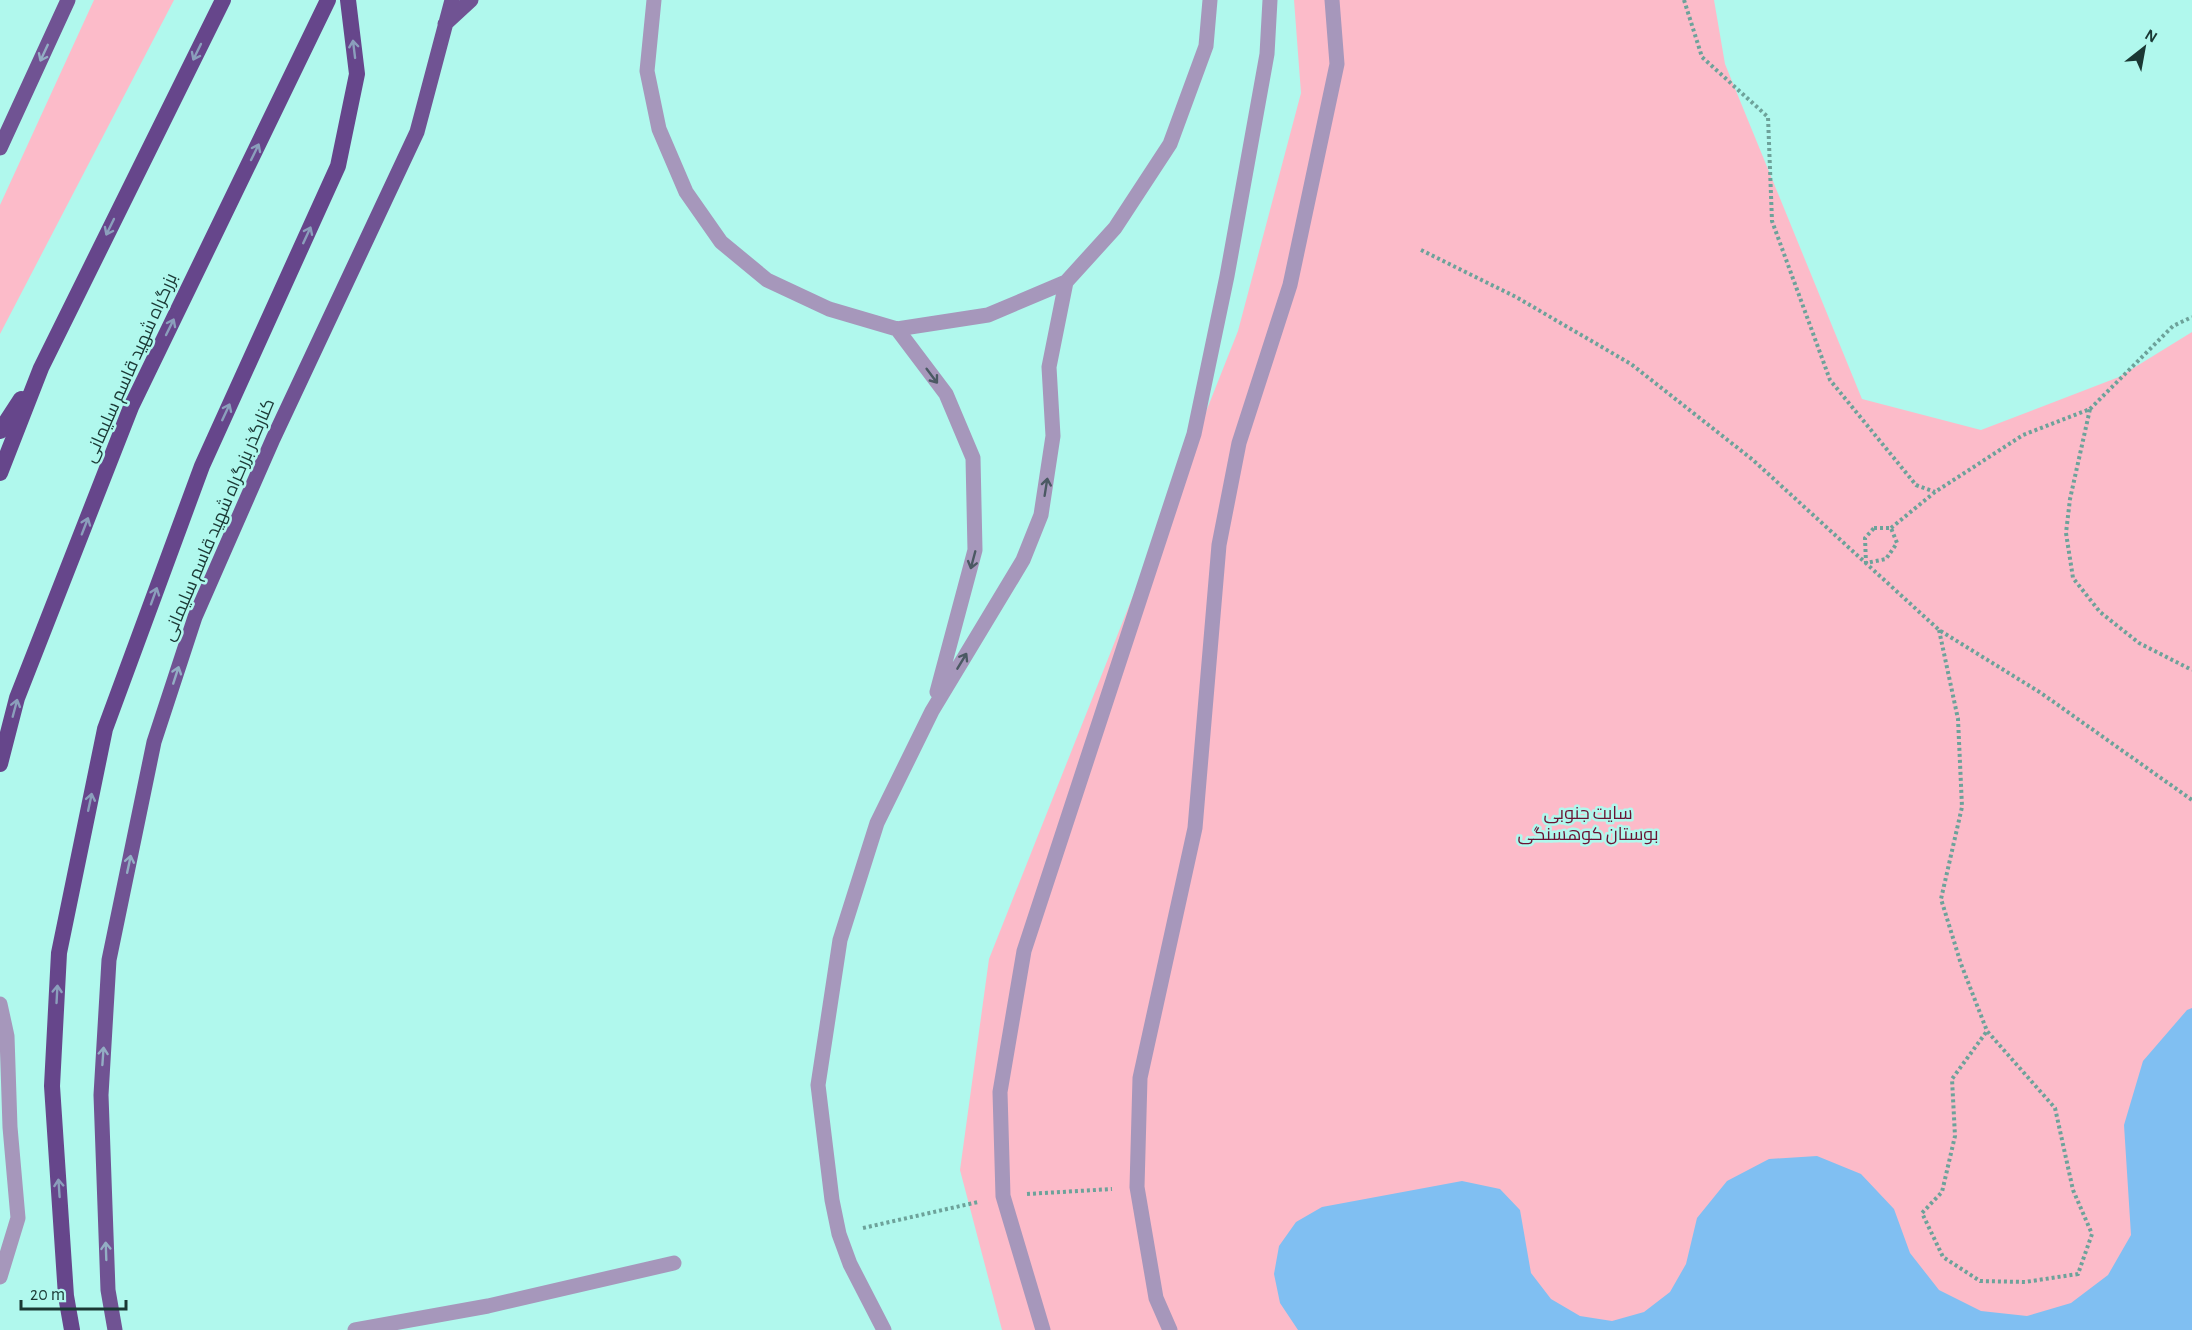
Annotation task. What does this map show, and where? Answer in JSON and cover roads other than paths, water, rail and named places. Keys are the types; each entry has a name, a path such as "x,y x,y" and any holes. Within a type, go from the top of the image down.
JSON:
{"highway":[{"path":"0,473 41,368 223,0"},
{"name":"بزرگراه شهید قاسم سلیمانی","path":"0,764 17,698 131,407 328,0"},
{"path":"72,1330 66,1296 52,1086 59,952 105,729 202,466 338,166 357,74 348,0"},
{"path":"0,431 41,368"}],"main road":[{"path":"0,148 68,0"},
{"name":"کنارگذر بزرگراه شهید قاسم سلیمانی","path":"115,1330 108,1290 101,1095 109,960 154,742 195,617 273,439 417,132 452,0"},
{"path":"445,24 471,0"}],"street":[{"path":"654,0 647,71 659,129 686,192 722,242 767,280 829,309 897,329 988,315 1066,282 1115,228 1170,144 1206,46 1210,0"},
{"path":"1043,1330 1004,1196 999,1092 1024,951 1194,434 1227,276 1267,54 1270,0"},
{"path":"1170,1330 1156,1298 1137,1187 1140,1078 1195,828 1219,545 1239,443 1290,285 1337,64 1332,0"},
{"path":"884,1330 850,1264 839,1234 818,1085 838,951 877,823 932,711 1023,560 1041,515 1053,436 1049,367 1066,282"},
{"path":"897,329 946,394 973,459 975,550 932,711"},
{"path":"0,1005 7,1036 10,1127 18,1218 0,1277"},
{"path":"355,1330 488,1306 674,1263"}],"water":[{"path":"2192,1008 2192,1330 1298,1330 1280,1303 1274,1274 1279,1246 1296,1222 1322,1207 1462,1181 1500,1189 1520,1210 1531,1273 1551,1299 1580,1316 1612,1321 1644,1312 1670,1292 1686,1264 1697,1218 1727,1181 1769,1159 1817,1156 1861,1174 1894,1209 1910,1253 1939,1290 1981,1311 2027,1316 2071,1303 2108,1275 2131,1235 2124,1125 2143,1061 2187,1010"}],"park label":[{"name":"سایت جنوبی بوستان کوهسنگی","path":"1588,824"}]}
